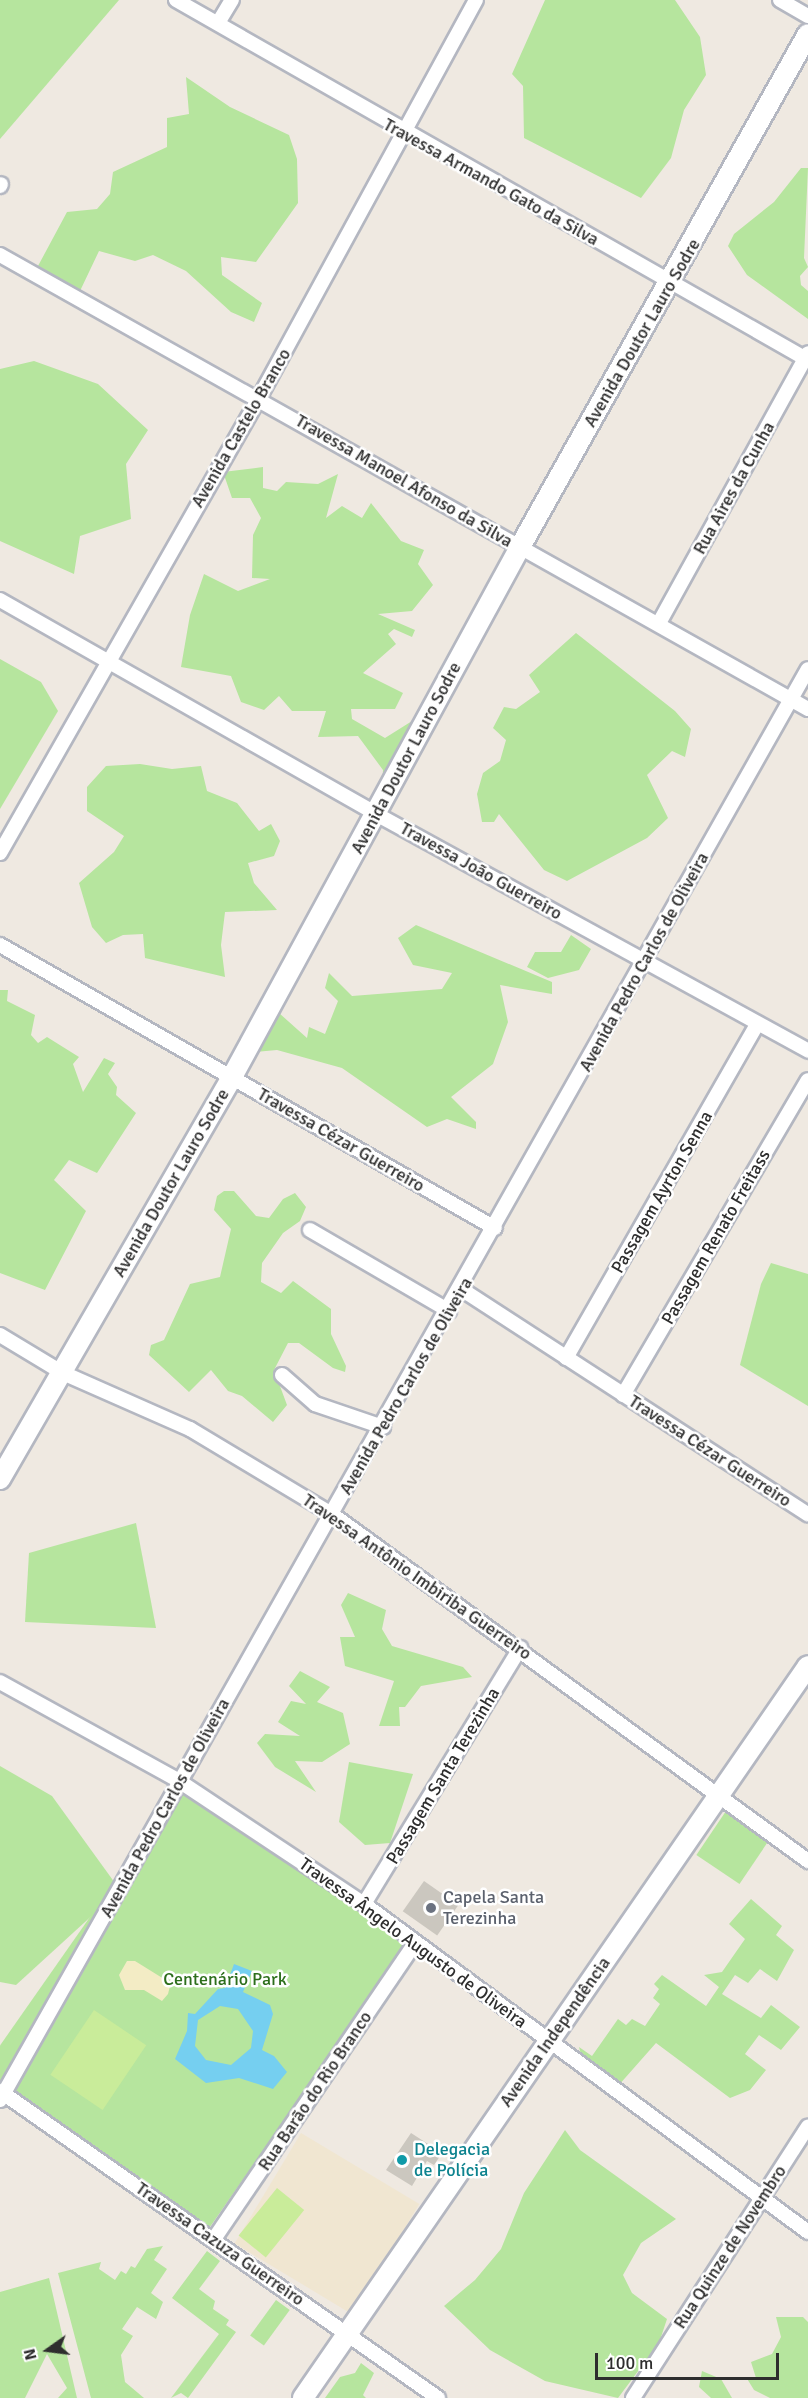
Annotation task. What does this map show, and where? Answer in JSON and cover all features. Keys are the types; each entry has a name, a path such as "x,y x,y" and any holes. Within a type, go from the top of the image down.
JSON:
{"street":[{"name":"Travessa Armando Gato da Silva","path":"176,0 402,132 807,357"},
{"path":"218,23 232,0"},
{"name":"Avenida Castelo Branco","path":"0,853 106,662 259,399 402,132 476,0"},
{"path":"780,0 808,16"},
{"name":"Avenida Doutor Lauro Sodre","path":"0,1479 232,1077 520,547 671,283 808,34"},
{"name":"Travessa Manoel Afonso da Silva","path":"0,255 659,623 808,709"},
{"name":"Rua Aires da Cunha","path":"659,623 807,357"},
{"name":"Travessa João Guerreiro","path":"0,600 376,814 808,1051"},
{"name":"Avenida Pedro Carlos de Oliveira","path":"1,2095 383,1427 808,669"},
{"name":"Travessa Cézar Guerreiro","path":"0,945 495,1228"},
{"name":"Passagem Ayrton Senna","path":"566,1358 757,1025"},
{"name":"Passagem Renato Freitass","path":"623,1395 808,1080"},
{"path":"310,1230 448,1311"},
{"name":"Travessa Cézar Guerreiro","path":"461,1289 808,1515"},
{"name":"Travessa Antônio Imbiriba Guerreiro","path":"0,1335 63,1373 190,1429 333,1515 520,1648 808,1861"},
{"path":"282,1375 315,1404 383,1427"},
{"name":"Passagem Santa Terezinha","path":"364,1904 520,1648"},
{"name":"Avenida Independência","path":"303,2398 808,1666"},
{"name":"Travessa Ângelo Augusto de Oliveira","path":"0,1682 179,1781 364,1904 760,2199 808,2232"},
{"name":"Rua Barão do Rio Branco","path":"214,2239 415,1943"},
{"name":"Travessa Cazuza Guerreiro","path":"1,2095 214,2239 438,2398"},
{"name":"Rua Quinze de Novembro","path":"633,2398 808,2126"}],"shaded area":[{"path":"301,2133 419,2204 353,2315 235,2244"}],"green space":[{"path":"0,0 119,0 0,139"},
{"path":"545,0 675,0 700,37 706,75 684,110 671,158 641,198 524,138 523,86 512,74"},
{"path":"186,77 230,107 289,135 297,159 298,203 256,262 221,257 222,275 262,303 254,322 231,312 186,271 153,255 135,261 99,251 80,291 38,266 67,212 97,209 110,194 113,172 167,147 167,118 189,114"},
{"path":"801,168 808,168 804,258 808,267 800,276 801,285 808,291 808,319 747,275 728,246 734,234 774,202"},
{"path":"34,361 98,384 148,430 126,464 131,519 80,536 74,574 0,541 0,369"},
{"path":"263,467 263,488 277,491 286,482 318,484 338,474 326,518 342,506 362,518 371,503 401,541 424,550 418,564 433,585 412,611 378,614 415,630 412,637 394,629 388,634 396,644 363,673 403,693 395,709 351,709 352,719 385,738 420,716 382,788 383,770 358,736 318,737 326,711 292,711 279,696 264,710 241,702 231,676 181,667 190,615 204,574 238,591 270,579 252,578 253,535 261,518 250,498 232,498 223,472"},
{"path":"576,633 675,711 691,729 685,757 672,751 647,775 668,818 647,838 567,881 544,870 499,814 494,822 482,822 477,794 483,773 500,761 506,740 493,728 504,707 516,709 540,692 529,675"},
{"path":"0,659 41,682 58,711 0,809"},
{"path":"140,764 172,769 201,766 207,791 237,803 259,831 271,824 280,841 274,856 248,863 254,883 277,910 225,912 221,945 225,977 145,958 143,934 123,935 106,943 92,927 79,883 114,852 124,836 87,811 87,787 106,766"},
{"path":"416,925 552,982 552,994 500,985 508,1022 493,1064 451,1097 476,1122 476,1129 447,1119 427,1127 342,1068 277,1050 255,1052 279,1013 307,1038 309,1027 325,1034 338,1001 325,988 329,973 352,996 442,989 452,973 413,965 398,938"},
{"path":"571,935 591,949 579,970 548,978 527,967 535,952 561,952"},
{"path":"0,990 8,990 7,1001 35,1015 31,1035 38,1043 47,1037 79,1057 73,1064 83,1092 104,1058 115,1063 108,1074 117,1087 116,1095 136,1113 97,1173 69,1160 54,1180 86,1211 45,1290 0,1273"},
{"path":"224,1191 234,1191 256,1216 269,1218 283,1199 295,1193 306,1207 300,1221 283,1233 262,1263 261,1282 281,1293 293,1281 331,1309 331,1334 346,1366 345,1372 333,1368 299,1343 288,1343 274,1370 287,1405 273,1422 242,1396 228,1391 211,1370 189,1392 149,1355 151,1345 164,1340 190,1284 220,1277 231,1229 214,1210 217,1196"},
{"path":"771,1263 808,1274 808,1406 740,1365 761,1284"},
{"path":"136,1523 156,1628 25,1622 29,1553"},
{"path":"348,1593 386,1610 382,1629 392,1646 463,1667 472,1677 421,1686 405,1707 399,1707 400,1726 379,1726 394,1681 345,1666 340,1637 355,1637 341,1605"},
{"path":"300,1671 330,1687 317,1702 343,1713 350,1744 322,1762 295,1761 316,1792 275,1767 257,1743 265,1734 300,1736 278,1722 291,1701 306,1704 289,1686"},
{"path":"349,1762 413,1774 390,1843 365,1845 339,1822"},
{"path":"0,1766 52,1796 120,1890 16,1985 0,1982"},
{"name":"Centenário Park","path":"181,1787 407,1945 207,2231 0,2086 0,2045"},
{"path":"726,1811 769,1840 739,1884 696,1855"},
{"path":"751,1899 782,1926 776,1935 794,1950 777,1981 760,1969 748,1983 735,1975 722,1994 761,2018 771,2005 800,2027 781,2050 759,2035 745,2054 766,2070 750,2090 730,2098 656,2043 618,2086 583,2063 579,2047 592,2056 618,2019 626,2025 632,2019 645,2026 660,2004 653,1998 659,1989 654,1984 662,1975 706,2006 719,1987 704,1975 722,1972 745,1939 729,1924"},
{"path":"94,2010 146,2045 103,2110 50,2075"},
{"path":"565,2130 580,2150 676,2219 641,2243 623,2275 632,2293 667,2319 659,2343 618,2398 545,2381 490,2350 444,2306 475,2280 501,2249 524,2193"},
{"path":"277,2188 304,2210 266,2257 239,2235"},
{"path":"163,2246 154,2260 167,2269 151,2293 163,2302 156,2319 137,2307 122,2329 133,2336 121,2355 125,2382 144,2398 91,2398 58,2273 101,2262 99,2269 115,2280 121,2271 126,2274 131,2266 135,2268 147,2249"},
{"path":"207,2251 220,2261 199,2289 215,2301 213,2309 229,2320 226,2325 236,2332 188,2398 181,2393 171,2398 219,2334 172,2298"},
{"path":"49,2278 77,2398 58,2398 67,2388 47,2354 25,2398 0,2398 0,2292"},
{"path":"276,2300 290,2310 264,2346 250,2336"},
{"path":"776,2317 803,2317 808,2322 808,2398 770,2398 754,2390 746,2377 756,2378 751,2362 772,2354 781,2337"},
{"path":"361,2363 374,2373 363,2395 366,2398 325,2398 340,2377 355,2373"},
{"path":"702,2371 721,2379 732,2398 711,2398 699,2387"}],"sand":[{"path":"127,1961 135,1961 164,1979 170,1986 168,1994 162,2001 144,1990 125,1990 119,1975"}],"water":[{"path":"234,1964 252,1971 243,1992 270,2005 273,2014 262,2050 274,2056 287,2072 273,2089 239,2078 206,2083 175,2059 187,2031 188,2013 195,2014 218,1989 225,1988","holes":["220,2006 238,2009 253,2031 251,2048 231,2065 206,2060 195,2046 198,2020"]}],"building":[{"name":"Capela Santa Terezinha","path":"424,1881 458,1905 437,1935 403,1911"},
{"name":"Delegacia de Polícia","path":"411,2133 442,2153 434,2165 427,2161 412,2186 386,2170"}],"place":[{"name":"Capela Santa Terezinha","path":"431,1908"},
{"name":"Delegacia de Polícia","path":"402,2160"}]}
